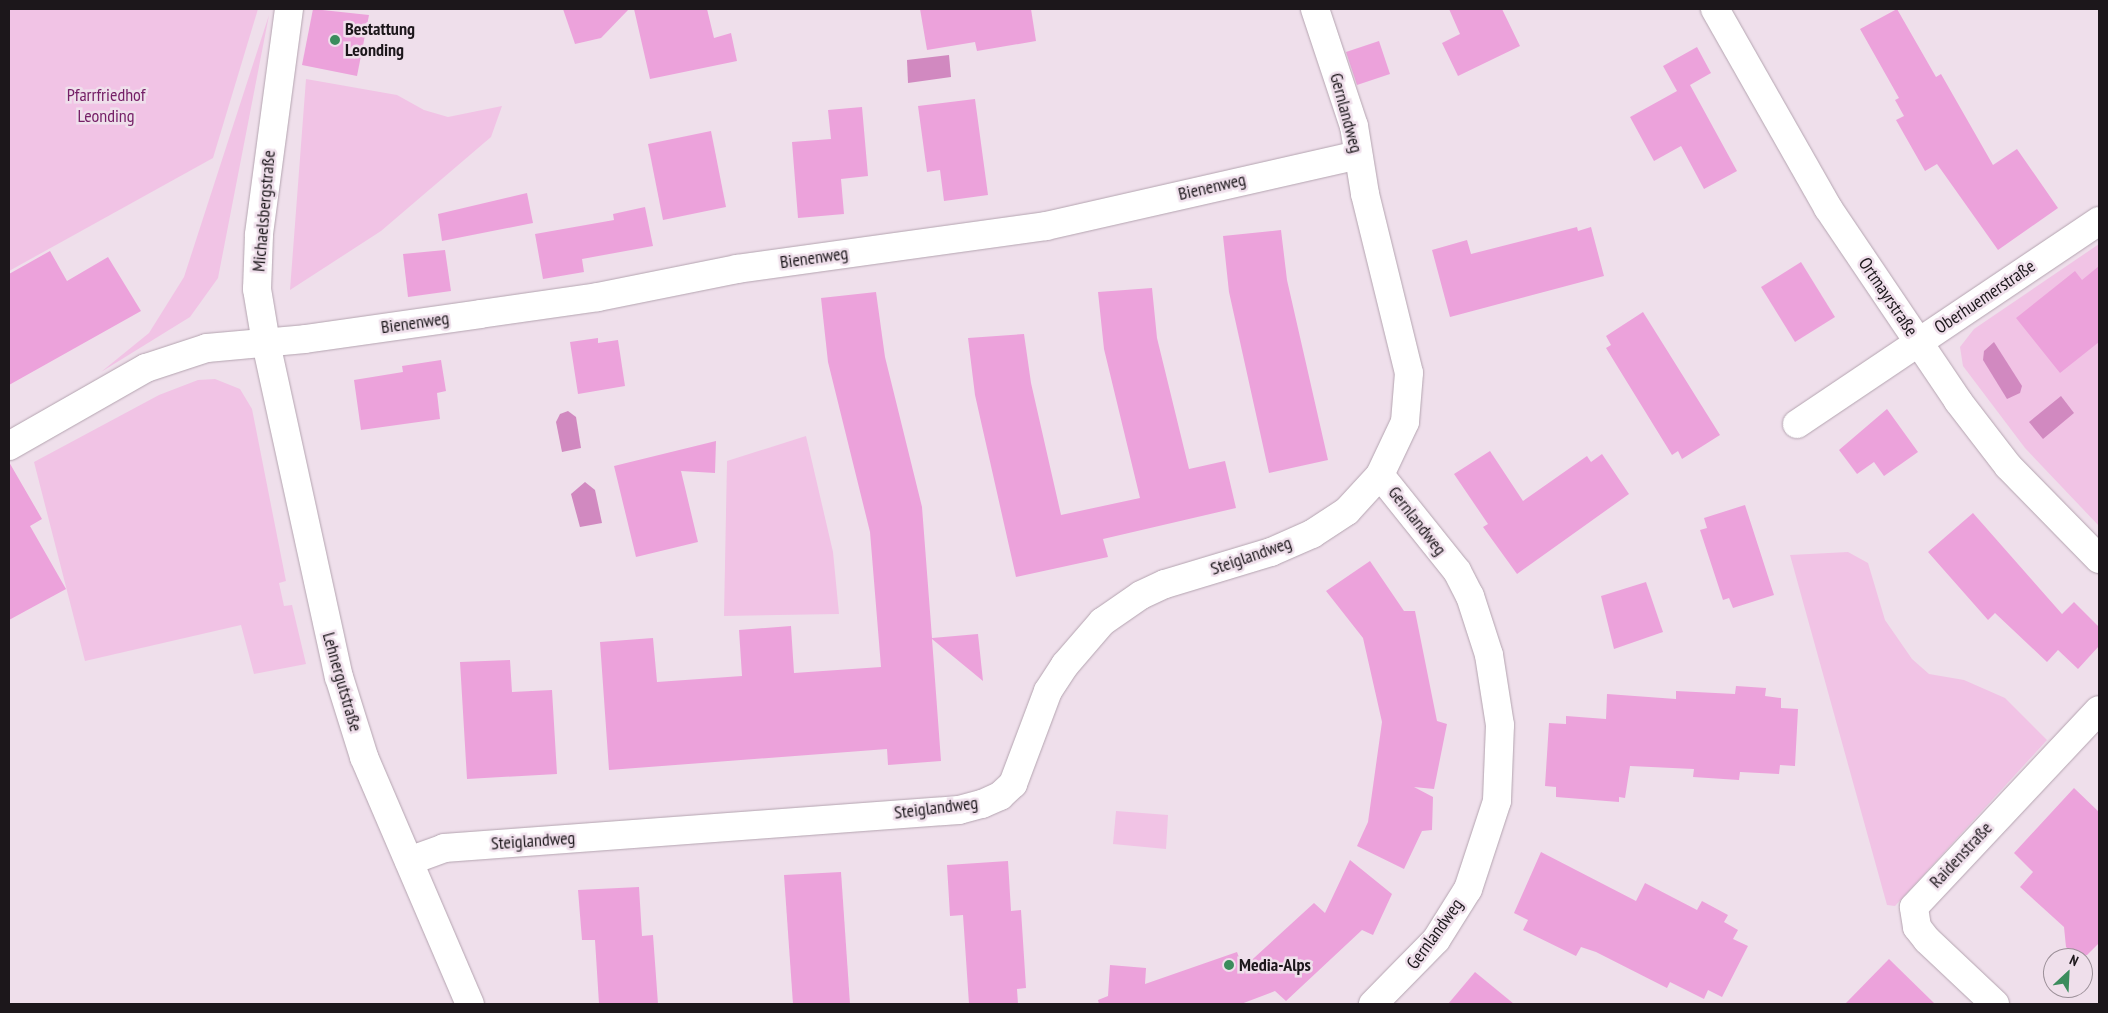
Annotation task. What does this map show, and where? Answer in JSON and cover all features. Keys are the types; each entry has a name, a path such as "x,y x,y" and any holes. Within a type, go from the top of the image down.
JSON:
{"street":[{"name":"Michaelsbergstraße","path":"266,342 258,289 259,235 289,9"},
{"name":"Gernlandweg","path":"1315,9 1354,126 1358,155 1409,373 1405,422 1380,474 1457,571 1470,596 1481,626 1496,691 1500,756 1497,801 1468,889 1436,940 1373,1004"},
{"name":"Ortmayrstraße","path":"1715,9 1828,208 1918,342 2008,466 2099,559"},
{"name":"Bienenweg","path":"266,342 588,298 737,269 1046,226 1358,155"},
{"name":"Oberhuemerstraße","path":"1797,424 2099,221"},
{"path":"9,446 146,368 207,348 266,342"},
{"name":"Lehnergutstraße","path":"266,342 339,677 364,758 470,1004"},
{"name":"Steiglandweg","path":"409,861 444,848 959,810 982,804 1000,796 1013,784 1048,691 1070,658 1102,622 1141,595 1165,584 1271,552 1312,534 1347,512 1380,474"},
{"name":"Raidenstraße","path":"1995,1004 1927,940 1917,927 1914,907 2099,710"}],"green space":[{"name":"Pfarrfriedhof Leonding","path":"9,9 258,9 213,158 9,271"},
{"path":"269,15 218,278 190,317 101,372 149,333 184,277"},
{"path":"306,79 397,95 424,110 448,117 502,106 491,137 381,231 290,290"},
{"path":"2099,244 2099,526 2025,448 1963,366 1960,347 1974,329"},
{"path":"215,379 240,389 252,409 286,581 279,583 284,606 292,605 306,664 254,674 241,625 85,661 34,462 159,395 198,380"},
{"path":"806,436 833,552 839,614 724,616 727,461"},
{"path":"1848,552 1868,563 1885,620 1912,659 1929,674 1964,680 2005,698 2047,740 1895,906 1887,905 1790,555"},
{"path":"1116,811 1168,815 1166,849 1113,844"}],"shaded area":[{"path":"949,55 951,77 908,83 907,60"},
{"path":"1994,342 2022,386 2020,393 2007,399 1983,360 1984,351"},
{"path":"2061,396 2074,413 2043,439 2029,422"},
{"path":"568,411 576,417 581,448 562,452 556,422 560,414"},
{"path":"585,482 595,490 602,523 580,527 571,494"}],"building":[{"name":"Bestattung Leonding","path":"313,9 369,15 357,76 302,65"},
{"path":"563,9 629,9 601,38 575,44"},
{"path":"634,9 707,9 714,38 731,33 737,61 650,79"},
{"path":"920,9 1031,9 1036,41 977,51 975,42 927,50"},
{"path":"1449,9 1502,9 1520,46 1458,76 1442,43 1460,34"},
{"path":"1897,9 1936,77 1941,74 1993,165 2017,149 2058,208 1998,250 1937,164 1925,171 1896,120 1904,116 1895,100 1899,98 1860,29"},
{"path":"1379,41 1390,74 1357,85 1346,52"},
{"path":"1697,47 1711,73 1690,85 1737,171 1704,189 1681,146 1654,161 1630,117 1677,91 1663,66"},
{"path":"975,99 988,195 944,201 940,170 927,172 918,106"},
{"path":"862,107 868,176 841,179 844,214 798,218 792,142 831,139 828,110"},
{"path":"711,131 726,207 663,220 648,144"},
{"path":"527,193 533,223 442,241 438,214"},
{"path":"645,207 653,246 582,259 584,272 543,279 535,234 614,220 613,214"},
{"path":"1577,227 1578,231 1591,227 1604,276 1450,317 1432,250 1467,240 1471,254"},
{"path":"1281,230 1287,280 1328,460 1269,473 1229,292 1223,236"},
{"path":"445,250 451,291 408,297 403,254"},
{"path":"50,251 67,281 108,257 141,311 9,385 9,274"},
{"path":"1801,262 1835,317 1795,342 1761,287"},
{"path":"2099,266 2099,342 2060,373 2016,318 2075,271 2082,280"},
{"path":"1152,288 1157,338 1189,469 1225,461 1236,508 1103,539 1108,557 1016,577 975,395 968,338 1024,334 1031,383 1061,515 1140,498 1104,349 1098,292"},
{"path":"876,292 885,357 922,507 932,638 978,634 983,681 932,639 941,761 888,765 887,749 609,770 600,642 653,638 657,682 742,676 739,630 791,626 794,673 881,667 870,532 828,362 821,298"},
{"path":"1643,312 1720,435 1682,459 1678,451 1672,455 1606,348 1611,345 1606,336"},
{"path":"598,338 598,343 618,340 625,386 578,394 570,342"},
{"path":"441,360 446,391 437,393 440,419 361,430 354,380 403,372 402,366"},
{"path":"1887,409 1918,452 1884,476 1874,462 1857,474 1839,450"},
{"path":"716,441 715,473 681,471 698,542 636,557 614,466"},
{"path":"1490,451 1523,501 1587,456 1591,462 1602,454 1629,494 1517,574 1483,527 1488,524 1454,474"},
{"path":"9,462 42,519 30,526 66,589 9,620"},
{"path":"1745,505 1774,595 1733,608 1729,598 1723,600 1700,530 1707,528 1704,518"},
{"path":"1973,513 2062,614 2074,602 2099,627 2099,646 2078,669 2058,650 2047,662 1995,613 1988,620 1928,552"},
{"path":"1370,561 1404,611 1415,611 1437,721 1447,724 1434,789 1414,787 1433,797 1432,830 1422,831 1404,869 1357,846 1368,822 1382,722 1363,638 1326,591"},
{"path":"1646,582 1663,632 1614,649 1601,596"},
{"path":"510,660 512,692 552,690 557,774 467,779 460,662"},
{"path":"1736,686 1766,688 1765,696 1781,698 1781,708 1798,709 1795,766 1780,765 1779,774 1740,772 1739,780 1693,777 1694,769 1630,766 1625,798 1619,797 1619,802 1556,797 1556,787 1545,786 1549,723 1566,724 1566,716 1606,719 1607,694 1676,699 1676,691 1735,694"},
{"path":"2074,788 2099,812 2099,943 2093,949 2066,947 2064,927 2020,887 2033,872 2014,853"},
{"path":"1541,852 1636,901 1645,883 1697,910 1702,901 1728,915 1724,922 1738,930 1733,939 1748,946 1722,997 1708,990 1704,999 1670,982 1667,988 1596,952 1581,947 1576,956 1523,930 1528,920 1514,913"},
{"path":"1350,860 1392,894 1373,935 1362,930 1286,1001 1275,991 1241,1004 1099,1004 1098,1000 1108,996 1110,965 1146,968 1145,984 1237,952 1243,968 1314,903 1325,913"},
{"path":"1008,861 1011,911 1021,910 1026,988 1017,989 1018,1004 969,1004 963,915 950,916 947,865"},
{"path":"841,872 850,1004 793,1004 784,875"},
{"path":"639,887 642,936 653,935 658,1004 599,1004 595,940 582,940 578,890"},
{"path":"1889,959 1935,1004 1845,1004"},
{"path":"1475,972 1514,1004 1448,1004"}],"place":[{"name":"Bestattung Leonding","path":"335,40"},
{"name":"Media-Alps","path":"1229,965"}]}
